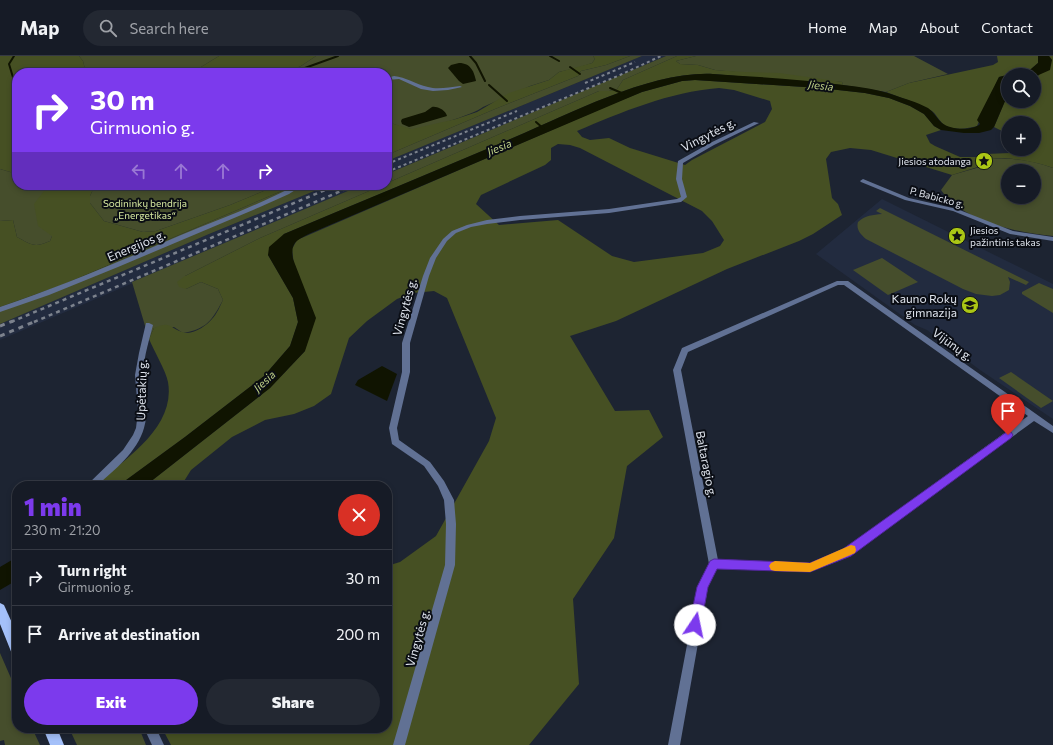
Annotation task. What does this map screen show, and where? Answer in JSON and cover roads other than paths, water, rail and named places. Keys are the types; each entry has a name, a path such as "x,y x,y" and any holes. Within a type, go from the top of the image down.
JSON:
{"main road":[{"path":"0,609 12,638"},
{"path":"52,733 57,745"}],"street":[{"path":"392,79 401,77 432,90 460,87"},
{"name":"Vingytės g.","path":"399,745 450,565 451,524 448,500 441,484 427,464 395,442 393,428 406,372 406,343 426,276 433,258 445,240 454,232 469,226 520,218 609,211 679,201 684,197 679,179 680,162 712,144 756,123"},
{"name":"P. Babicko g.","path":"863,181 920,204 955,210 1012,233 1053,239"},
{"name":"Energijos g.","path":"0,310 57,290 130,260 224,220 289,190"},
{"name":"Vijūnų g.","path":"837,283 846,282 851,285 1053,430"},
{"name":"Baltaragio g.","path":"714,564 677,370 685,350 837,283"},
{"name":"Upėtakių g.","path":"96,481 109,470 128,449 140,429 142,411 139,382 140,366 149,325"},
{"path":"674,745 703,587 714,564 810,568 847,552 1033,416"},
{"path":"152,733 158,745"}],"water":[{"path":"1038,56 1049,56 1052,60 1050,70 1041,74 1041,68 1032,68 1038,63"},
{"path":"459,63 469,66 473,71 476,81 463,84 459,81 448,68 451,65"},
{"path":"713,74 778,78 868,88 888,93 924,106 946,125 950,127 967,129 980,124 977,120 999,77 1001,76 1002,108 994,127 991,130 979,133 941,130 934,126 924,114 910,106 889,98 865,93 820,88 695,80 682,81 642,92 311,233 296,242 292,253 316,318 305,351 270,388 151,481 125,481 264,376 290,346 298,322 293,298 268,255 269,247 284,234 389,190 392,190 392,189 612,95 664,79 689,75"},
{"path":"432,107 441,109 447,116 409,127 402,124 402,119 425,112"},
{"path":"382,366 397,374 387,401 355,385 358,380"},
{"path":"12,560 12,583 0,590 0,567"}],"waterway":[{"path":"12,74 9,64 14,56"},
{"path":"305,68 338,56"},
{"path":"470,56 476,63 485,81"},
{"path":"550,56 559,61"},
{"path":"570,67 580,74"},
{"path":"489,85 507,101"},
{"path":"610,88 624,94"},
{"name":"Jiesia","path":"536,122 544,129"}],"railway":[{"path":"392,170 620,75 661,56"},
{"path":"585,83 635,62"},
{"path":"392,162 517,111"},
{"path":"11,322 325,190"},
{"path":"34,322 343,190"},
{"path":"0,326 13,321"},
{"path":"0,336 36,321"}],"place":[{"name":"Jiesios atodanga","path":"984,161"},
{"name":"Jiesios pažintinis takas","path":"957,236"},
{"name":"Kauno Rokų gimnazija","path":"970,305"}],"park label":[{"name":"Sodininkų bendrija „Energetikas“","path":"145,208"}]}
